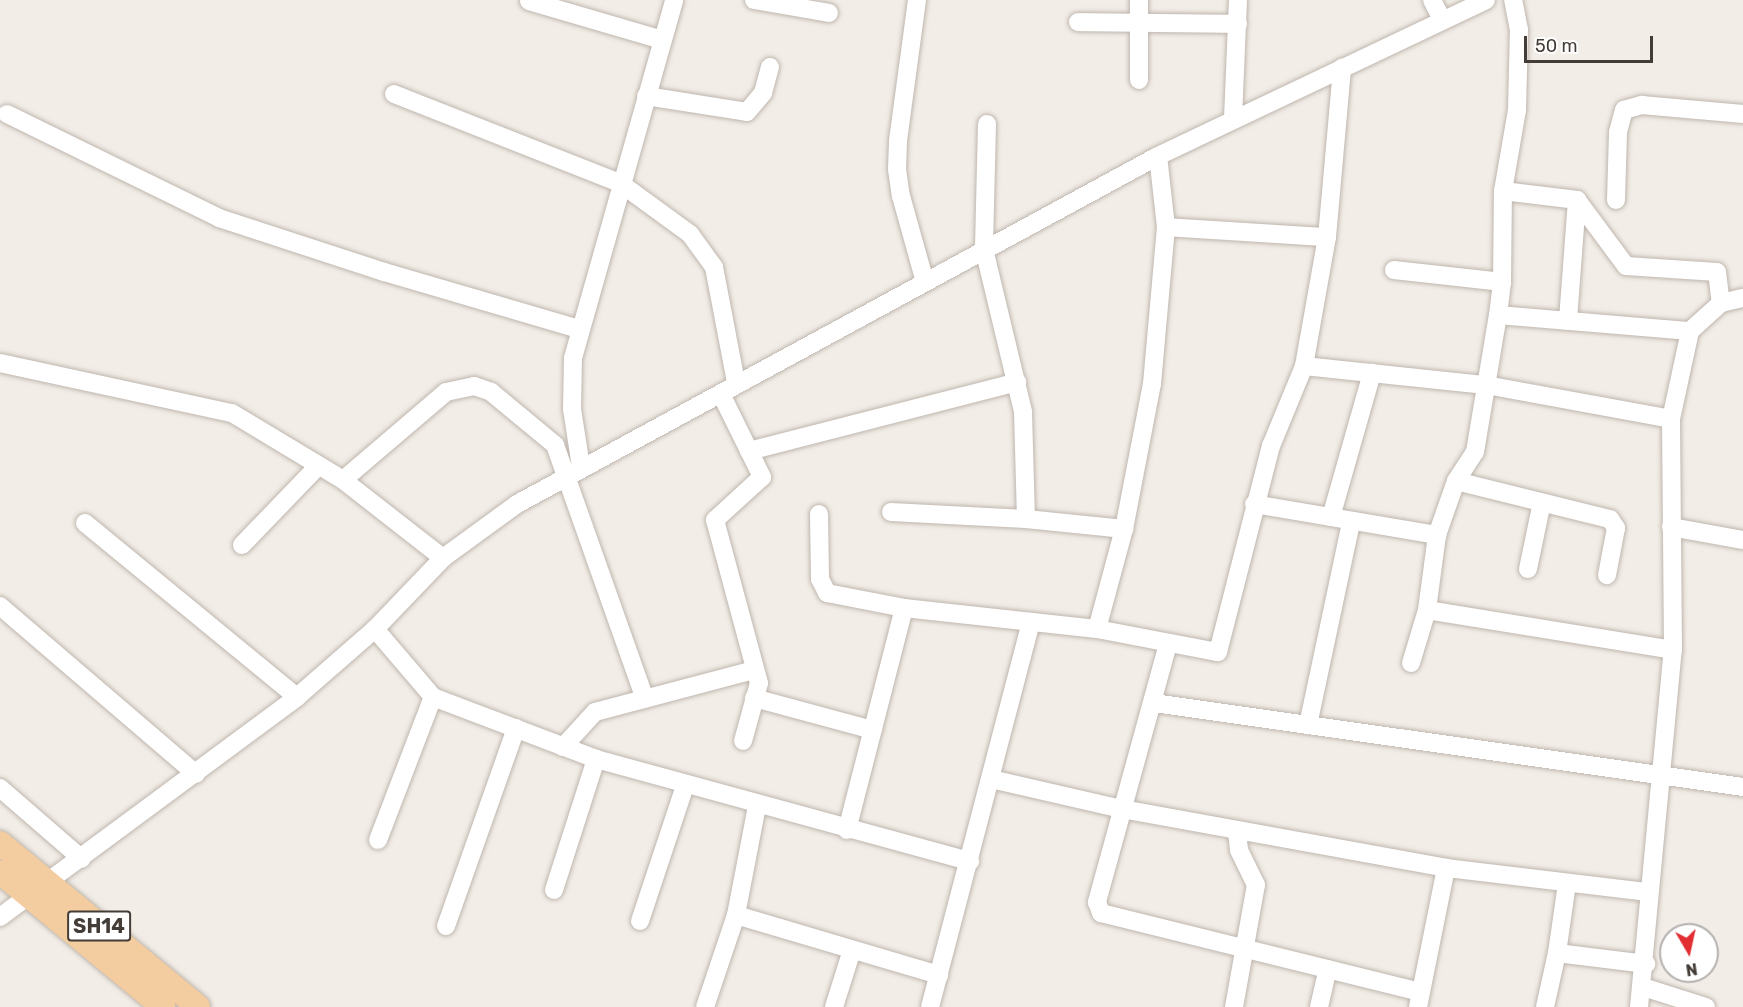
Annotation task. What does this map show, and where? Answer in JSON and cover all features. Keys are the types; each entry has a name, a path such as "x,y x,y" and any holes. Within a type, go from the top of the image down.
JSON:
{"main road":[{"name":"SH14","path":"0,843 64,872 198,1007"},
{"name":"SH14","path":"0,872 163,1007"}],"street":[{"path":"580,467 571,383 579,329 674,0"},
{"path":"754,0 829,13"},
{"path":"917,0 898,141 897,169 901,196 925,282"},
{"path":"1139,0 1139,81"},
{"path":"1233,119 1238,0"},
{"path":"1432,0 1442,20"},
{"path":"0,917 26,895 64,872 297,697 375,629 443,558 517,504 580,467 722,394 736,382 1158,156 1486,0"},
{"path":"1411,663 1427,610 1437,535 1456,481 1475,452 1498,315 1502,282 1503,191 1517,98 1519,30 1513,0"},
{"path":"529,1 662,40"},
{"path":"1078,22 1238,24"},
{"path":"646,96 747,112 763,93 770,68"},
{"path":"819,514 820,579 827,593 904,608 1097,629 1218,652 1254,504 1271,446 1304,366 1327,237 1342,68"},
{"path":"394,94 620,183 670,218 706,252 719,285 736,382"},
{"path":"1616,200 1617,132 1624,110 1642,105 1743,114"},
{"path":"7,114 219,218 384,272 579,329"},
{"path":"987,124 984,249 1023,412 1026,519"},
{"path":"1097,629 1124,529 1152,384 1166,227 1158,156"},
{"path":"1503,191 1577,200 1626,266 1717,272 1721,303"},
{"path":"1568,321 1577,200"},
{"path":"1166,227 1327,237"},
{"path":"1394,270 1502,282"},
{"path":"1639,1007 1646,964 1648,892 1673,650 1671,419 1690,331 1721,303 1743,298"},
{"path":"1498,315 1690,331"},
{"path":"0,363 209,405 255,426 317,467 343,480 443,558"},
{"path":"1304,366 1486,385 1671,419"},
{"path":"1331,517 1372,373"},
{"path":"749,451 1017,382"},
{"path":"343,480 446,392 460,386 491,392 548,436 559,455 564,476 645,699"},
{"path":"722,394 762,477 716,520 759,683 743,741"},
{"path":"243,545 317,467"},
{"path":"1456,481 1614,522 1607,575"},
{"path":"1528,569 1542,502"},
{"path":"1254,504 1331,517 1350,523 1437,535"},
{"path":"891,512 1026,519 1124,529"},
{"path":"84,523 297,697"},
{"path":"1308,725 1350,523"},
{"path":"1671,527 1743,540"},
{"path":"0,606 196,774"},
{"path":"847,830 904,608"},
{"path":"1427,610 1673,650"},
{"path":"930,1007 1031,623"},
{"path":"375,629 433,697 596,759 757,806 970,861"},
{"path":"1168,644 1154,704 1097,902 1101,914 1328,969 1419,999 1446,868"},
{"path":"563,747 595,712 754,670"},
{"path":"378,840 433,697"},
{"path":"754,698 873,730"},
{"path":"1154,704 1743,787"},
{"path":"446,926 516,728"},
{"path":"554,890 596,759"},
{"path":"991,779 1122,809 1446,868 1648,892"},
{"path":"640,921 686,786"},
{"path":"0,788 64,872"},
{"path":"705,1007 736,915 757,806"},
{"path":"1234,1007 1247,949 1256,885 1239,850 1237,830"},
{"path":"1545,1007 1557,953 1568,884"},
{"path":"736,915 939,975"},
{"path":"834,1007 852,950"},
{"path":"1557,953 1646,964"},
{"path":"1319,1007 1328,969"},
{"path":"1643,987 1706,1007"}]}
